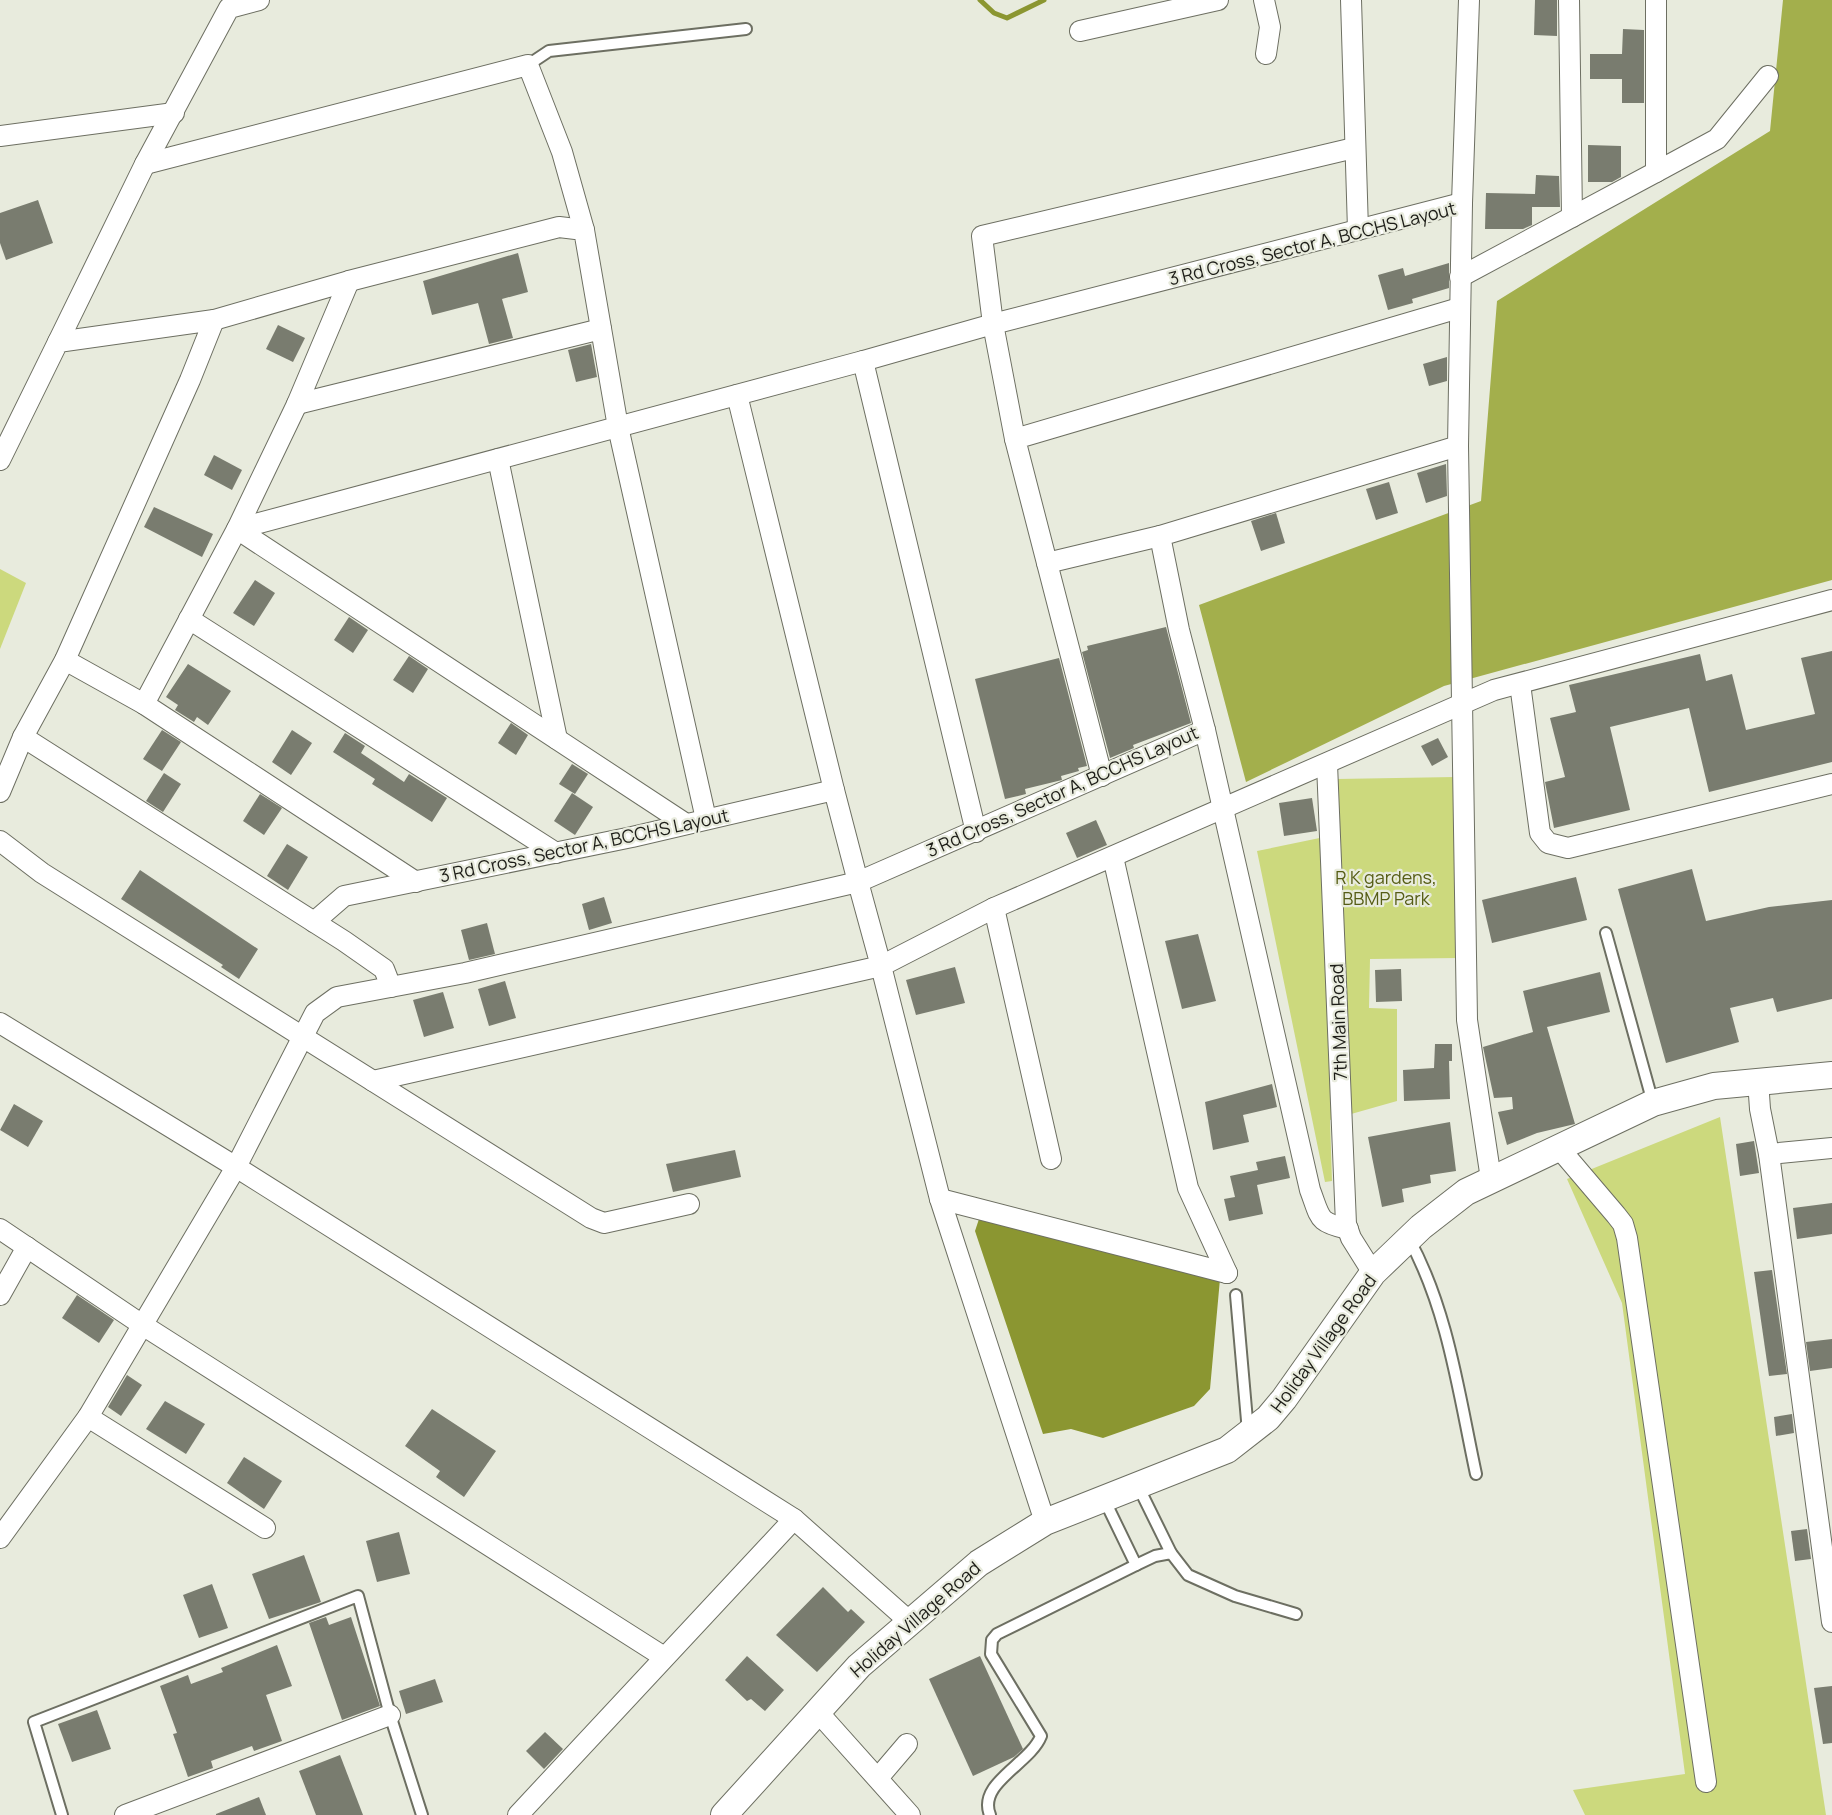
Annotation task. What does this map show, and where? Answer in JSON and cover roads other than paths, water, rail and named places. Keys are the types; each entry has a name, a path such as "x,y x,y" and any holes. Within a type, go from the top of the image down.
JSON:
{"street":[{"path":"0,460 146,164 231,4 259,0"},
{"path":"1080,31 1218,0"},
{"path":"1264,0 1270,27 1266,54"},
{"path":"1351,0 1358,230"},
{"path":"1462,203 1469,0"},
{"path":"1569,0 1572,217"},
{"path":"1656,0 1656,172"},
{"path":"146,164 528,65 562,152 584,230 618,427 706,819"},
{"path":"1460,277 1717,138 1768,76"},
{"path":"0,136 174,113"},
{"path":"1102,776 1015,439 993,324 982,236 1354,148"},
{"name":"3 Rd Cross, Sector A, BCCHS Layout","path":"237,529 993,324 1462,203 1458,446 1467,1020 1491,1179"},
{"path":"58,342 214,320 349,281 559,227 584,230"},
{"path":"144,704 237,529 297,404 349,281"},
{"path":"1015,439 1459,308"},
{"path":"0,792 23,737 65,660 190,380 214,320"},
{"path":"297,404 600,329"},
{"path":"863,361 976,832"},
{"path":"737,395 834,790 940,1199 1046,1522"},
{"path":"1047,563 1160,536 1458,446"},
{"path":"498,459 557,739"},
{"path":"237,529 686,824"},
{"name":"3 Rd Cross, Sector A, BCCHS Layout","path":"0,1538 88,1417 236,1167 315,1013 338,997 465,973 858,882 1205,730 1179,630 1160,536"},
{"path":"373,1082 881,966 994,908 1494,690 1832,600"},
{"path":"189,620 556,853"},
{"path":"65,660 144,704 416,882"},
{"path":"1520,684 1540,833 1548,843 1568,849 1832,784"},
{"path":"1205,730 1221,810 1310,1190 1320,1218 1326,1224 1348,1229"},
{"path":"23,737 384,969 391,987"},
{"name":"7th Main Road","path":"1327,764 1348,1229 1373,1273"},
{"name":"3 Rd Cross, Sector A, BCCHS Layout","path":"314,922 344,896 556,853 834,790"},
{"path":"0,842 42,873 597,1221 612,1222 689,1204"},
{"path":"940,1199 1227,1273 1188,1188 1113,857"},
{"path":"994,908 1051,1159"},
{"path":"0,1023 236,1167 794,1519 910,1622"},
{"name":"Holiday Village Road","path":"724,1815 859,1666 980,1563 1046,1522 1227,1450 1248,1435 1284,1400 1373,1273 1409,1238 1466,1192 1653,1103 1714,1086 1758,1080 1832,1075"},
{"path":"1758,1080 1760,1109 1769,1154 1832,1622"},
{"path":"1559,1148 1623,1224 1627,1238 1706,1782"},
{"path":"1769,1154 1832,1148"},
{"path":"0,1229 141,1324 664,1657"},
{"path":"0,1295 27,1247"},
{"path":"88,1417 265,1528"},
{"path":"518,1815 794,1519"},
{"path":"817,1711 910,1815"},
{"path":"125,1815 390,1715"},
{"path":"878,1778 907,1744"}],"lane":[{"path":"528,65 549,51 746,29"},
{"path":"1606,933 1653,1103"},
{"path":"1409,1238 1421,1261 1447,1338 1476,1474"},
{"path":"1236,1295 1248,1435"},
{"path":"1138,1485 1171,1553 1188,1575 1235,1596 1296,1614"},
{"path":"1104,1499 1136,1565"},
{"path":"990,1815 988,1809 990,1795 997,1782 1030,1755 1041,1736 991,1654 992,1640 997,1634 1136,1565 1155,1556 1171,1553"},
{"path":"62,1815 34,1722 358,1596 390,1715 422,1815"}],"waterway":[{"path":"980,0 994,13 1007,18 1044,0"}],"park label":[{"name":"R K gardens, BBMP Park","path":"1386,887"}]}
